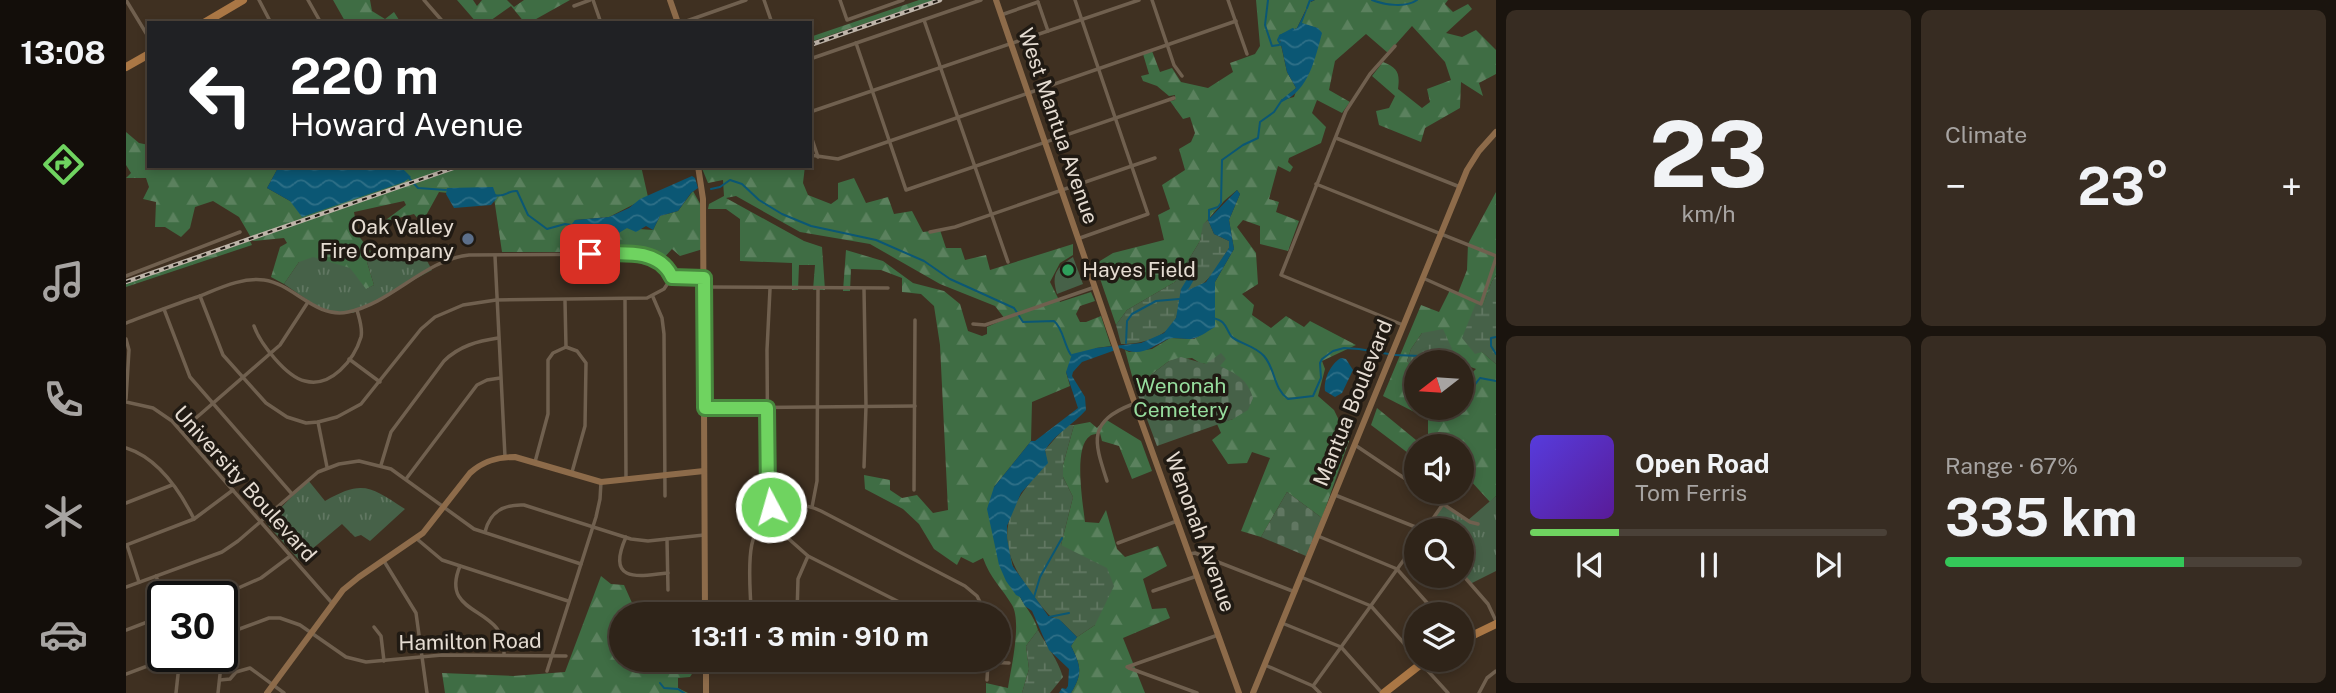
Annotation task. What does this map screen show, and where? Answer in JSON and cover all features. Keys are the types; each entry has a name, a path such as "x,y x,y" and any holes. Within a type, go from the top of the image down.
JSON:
{"main road":[{"path":"207,21 232,3 243,0"},
{"path":"126,67 147,55"},
{"path":"1474,634 1496,623"},
{"path":"1383,693 1407,672"}],"street":[{"path":"126,0 147,35"},
{"path":"258,0 270,21"},
{"path":"308,0 320,21"},
{"path":"424,0 442,21"},
{"path":"574,6 592,0 600,21"},
{"path":"670,0 678,21"},
{"path":"685,21 746,0"},
{"path":"764,0 771,21"},
{"path":"840,0 847,20 903,0"},
{"path":"812,58 981,0"},
{"name":"West Mantua Avenue","path":"996,0 1116,347"},
{"path":"1075,0 1148,214 1079,239"},
{"path":"812,111 1139,0"},
{"path":"1152,0 1177,72 1182,76"},
{"path":"1228,0 1247,54"},
{"path":"1001,15 1037,1 1048,32"},
{"path":"924,20 1008,262"},
{"path":"812,156 838,159 1236,21"},
{"path":"856,43 906,190 1174,98"},
{"path":"1395,46 1370,74 1346,111 1281,275 1403,326"},
{"name":"Mantua Boulevard","path":"1254,693 1460,187 1473,159 1496,132"},
{"path":"1336,138 1460,187"},
{"path":"812,139 818,157"},
{"path":"930,232 954,227 1155,158"},
{"path":"698,168 704,221 705,287 705,602"},
{"path":"1317,184 1496,257 1481,304 1423,278"},
{"path":"126,276 240,233"},
{"path":"126,323 244,281 262,279 277,283 330,312 346,313 358,310 451,260 470,255 643,254 666,266 672,277"},
{"path":"495,255 505,457"},
{"path":"672,277 704,278"},
{"path":"200,296 223,355 258,396 274,409 298,421 318,422 354,408 368,397 412,338 435,317 463,305 496,300 625,300 653,297 672,277"},
{"path":"705,287 888,288"},
{"path":"973,324 985,325 1095,287"},
{"path":"770,289 767,408 768,495 772,512 785,537 808,556 899,602"},
{"path":"811,507 817,481 818,289"},
{"path":"864,289 864,467"},
{"path":"653,297 662,318 664,334 665,496"},
{"path":"565,300 566,348"},
{"path":"625,300 626,478"},
{"path":"181,431 286,338 308,302"},
{"path":"164,309 190,377 292,494"},
{"path":"254,326 258,337 290,374 306,382 321,382 331,378 349,359 361,335 358,310"},
{"path":"914,490 915,320"},
{"path":"382,465 391,432 444,361 467,345 498,338"},
{"path":"126,339 129,360 126,401"},
{"name":"Wenonah Avenue","path":"1116,347 1239,693"},
{"path":"535,462 548,414 548,359 553,353 566,348 577,351 586,363 585,426 571,474"},
{"path":"349,359 380,382"},
{"path":"406,479 477,385 487,380 500,379"},
{"name":"University Boulevard","path":"126,401 164,414 332,603"},
{"path":"1107,481 1097,451 1098,436 1107,417 1135,404"},
{"path":"705,408 915,406"},
{"path":"318,422 327,467"},
{"path":"1355,445 1404,478"},
{"path":"126,449 150,461 172,485 194,519"},
{"path":"267,693 332,603 349,584 417,538 475,468 490,460 515,457 601,482 704,471"},
{"path":"126,587 222,552 327,467 359,461 382,465 406,479 465,524 581,564"},
{"path":"547,671 600,499 601,482"},
{"path":"126,503 172,485"},
{"path":"139,582 126,545 194,519 233,490"},
{"path":"1335,495 1404,522"},
{"path":"751,602 752,539 762,521 772,512 802,504 965,586 980,602"},
{"path":"1433,518 1443,504 1470,522 1478,524"},
{"path":"485,532 493,514 500,509 524,505 640,541 704,535"},
{"path":"1118,543 1177,521"},
{"path":"1318,536 1397,569 1426,602"},
{"path":"626,537 619,557 619,564 626,571 633,576 642,577 668,573"},
{"path":"417,538 435,555 460,566 569,601"},
{"path":"667,539 668,590"},
{"path":"1189,554 1195,553 1295,592"},
{"path":"238,588 261,578 289,556"},
{"path":"797,602 798,579 808,556"},
{"path":"1313,686 1404,559"},
{"path":"384,561 416,613 427,693"},
{"path":"460,566 456,579 460,598 473,612 494,623 503,642 504,655"},
{"path":"156,576 158,581"},
{"path":"1153,591 1197,576"},
{"path":"1303,578 1371,606 1404,642"},
{"path":"1474,588 1488,604 1496,623"},
{"name":"Hamilton Road","path":"238,629 274,618 293,621 346,657 366,662 442,654 566,656"},
{"path":"126,630 147,623"},
{"path":"1283,623 1341,647 1383,693"},
{"path":"374,627 381,636 384,661"},
{"path":"1197,693 1127,667 1218,635"},
{"path":"1265,665 1313,686 1320,693"},
{"path":"126,674 147,666"},
{"path":"220,680 230,679 236,672 250,667 284,693"},
{"path":"1479,693 1487,678 1496,671"},
{"path":"176,693 178,672"},
{"path":"218,693 221,672"},
{"path":"707,672 708,693"},
{"path":"987,672 987,680"},
{"path":"1430,672 1448,693"}],"green space":[{"path":"333,0 370,0 372,11 385,19 394,12 400,21 345,21"},
{"path":"457,0 473,0 477,6 482,0 507,0 514,7 524,0 570,0 533,21 523,21 511,6 490,21 475,21"},
{"path":"919,0 934,0 812,41 812,36"},
{"path":"1256,0 1448,0 1445,4 1453,12 1468,4 1472,9 1446,33 1462,37 1476,30 1496,50 1496,74 1479,83 1483,96 1461,82 1460,108 1425,128 1421,142 1379,125 1376,111 1389,108 1395,96 1372,76 1383,62 1392,66 1398,75 1398,89 1422,108 1430,102 1427,89 1451,80 1445,62 1412,26 1388,53 1366,34 1335,61 1329,90 1350,102 1342,113 1317,100 1312,113 1326,127 1321,143 1289,158 1288,162 1293,167 1290,172 1278,166 1269,199 1279,202 1276,212 1299,221 1288,251 1260,244 1260,226 1243,220 1237,227 1256,253 1258,284 1242,294 1254,305 1252,315 1271,328 1286,316 1304,327 1310,321 1356,345 1322,361 1325,369 1318,396 1334,410 1349,441 1322,518 1287,492 1261,537 1241,531 1270,458 1252,452 1247,463 1228,464 1212,440 1221,433 1217,424 1233,419 1206,364 1192,358 1169,361 1135,387 1125,350 1129,352 1152,349 1170,338 1194,339 1214,327 1215,282 1234,249 1229,220 1240,194 1237,190 1204,224 1200,241 1175,282 1127,310 1116,325 1095,264 1113,253 1164,240 1158,215 1170,209 1162,185 1185,170 1179,149 1191,142 1195,133 1190,117 1183,119 1170,101 1175,100 1175,95 1169,96 1157,86 1143,81 1141,76 1149,74 1143,54 1152,51 1160,72 1172,68 1181,82 1208,88 1233,72 1230,63 1255,54 1260,46","holes":["1307,7 1301,24 1318,28 1294,97 1282,100 1296,88 1287,72 1279,36 1297,28"]},
{"path":"126,132 139,143 147,145 147,168 278,168 267,188 290,201 403,182 399,168 641,168 648,197 609,217 575,220 573,234 611,237 626,228 653,230 660,216 678,211 693,191 703,209 703,249 680,256 672,249 661,261 644,252 502,252 494,198 439,192 423,221 429,232 414,214 383,222 406,205 404,201 354,212 358,235 370,251 367,262 374,285 365,290 299,262 284,284 271,277 280,247 287,243 284,238 253,241 239,217 213,201 195,207 190,228 181,237 165,227 155,227 156,202 143,199 149,187 146,178 126,178 131,173 126,165"},
{"path":"702,168 805,168 803,183 808,195 831,204 838,199 838,183 854,178 866,203 888,197 894,214 912,211 923,232 940,230 946,248 961,248 965,260 986,255 990,270 1073,244 1073,255 1060,263 1050,282 1060,302 1091,292 1095,301 1080,306 1076,314 1080,322 1101,316 1111,346 1096,348 1066,372 1070,386 1032,402 1031,441 994,487 1020,597 1038,630 1026,646 1029,669 1022,693 986,693 986,683 1008,688 1016,622 1011,602 983,558 973,563 961,557 957,565 934,549 919,524 903,509 865,489 864,475 890,480 890,490 902,498 917,495 933,513 948,510 940,345 934,306 921,294 902,292 902,278 881,270 851,269 850,291 843,291 846,250 883,261 913,283 944,291 960,304 968,331 982,336 987,334 987,327 1005,319 995,306 940,284 870,244 800,232 736,196 726,198 804,241 822,247 825,290 813,290 815,265 799,265 798,290 792,290 792,263 740,261 740,219 726,209 708,209 709,204 724,196 723,180 708,183"},
{"path":"1496,192 1496,276 1483,306 1476,303 1481,351 1496,364 1496,496 1490,502 1474,484 1474,434 1428,434 1428,420 1474,420 1474,350 1443,350 1422,333 1411,350 1404,350 1404,407 1383,396 1421,305 1439,312 1450,290 1458,293 1467,270 1468,244"},
{"path":"1208,220 1214,234 1229,241 1229,248 1215,270 1197,287 1190,290 1181,289 1176,318 1166,331 1152,339 1121,344 1116,325 1127,310 1175,282 1200,241 1203,224"},
{"path":"250,241 252,245 126,287 126,283"},
{"path":"386,245 410,250 419,246 432,270 353,313 325,312 284,284 299,262 313,257 350,268 366,289 374,285 367,262 370,251"},
{"name":"Hayes Field","path":"1073,257 1083,284 1057,294 1056,272"},
{"path":"1496,276 1496,364 1482,352 1475,354 1462,338 1476,303 1483,305"},
{"path":"1443,329 1453,350 1411,350 1422,333"},
{"name":"Wenonah Cemetery","path":"1221,353 1226,359 1220,366 1241,378 1251,392 1253,398 1248,410 1233,419 1157,446 1135,387 1169,361 1181,357 1206,364"},
{"path":"1377,408 1409,434 1404,434 1404,450 1371,425"},
{"path":"1105,419 1141,441 1152,471 1132,479 1119,446 1102,441 1100,433 1090,436 1085,442 1080,463 1085,522 1099,523 1106,510 1117,549 1125,557 1158,546 1167,566 1143,579 1152,609 1166,608 1170,618 1123,638 1145,693 1071,693 1079,670 1071,646 1077,637 1095,625 1061,545 1073,497 1063,477 1063,465 1074,425 1090,422 1097,428"},
{"path":"1067,425 1074,425 1063,465 1063,477 1073,497 1061,545 1107,568 1114,586 1095,625 1077,637 1062,622 1049,615 1032,593 1010,556 1007,539 1009,521 1016,503 1047,463 1045,450"},
{"path":"308,480 325,501 349,490 366,488 384,495 405,509 370,541 361,535 355,537 342,524 299,560 266,523"},
{"path":"1287,492 1322,518 1306,556 1261,537"},
{"path":"1496,496 1496,571 1474,582 1474,518 1470,518"},
{"path":"1442,505 1462,518 1433,518"},
{"path":"601,576 611,584 624,585 632,602 609,602 609,672 693,672 690,677 678,678 678,688 688,693 445,693 442,673 513,676 565,672"},
{"path":"1038,630 1063,677 1050,693 1022,693 1029,669 1026,646"}],"water":[{"path":"1310,2 1302,23 1318,28 1322,33 1317,53 1305,82 1291,97 1282,102 1281,100 1296,88 1287,72 1279,35 1297,28"},
{"path":"278,168 402,168 411,177 404,182 302,217 290,201 267,188"},
{"path":"692,176 698,188 678,211 660,216 653,230 646,226 636,232 627,228 612,237 573,234 571,225 575,220 609,217 629,208 640,199"},
{"path":"493,187 497,198 491,205 454,208 446,194 447,188"},
{"path":"1237,190 1240,194 1229,220 1234,249 1215,282 1215,327 1195,338 1171,338 1140,352 1121,348 1082,362 1072,376 1085,397 1086,410 1045,450 1048,463 1021,493 1007,526 1012,565 1049,617 1059,619 1077,637 1071,646 1079,664 1079,675 1071,693 1059,693 1062,688 1066,689 1068,686 1069,669 1049,650 1032,611 1016,595 999,565 987,509 994,487 1031,441 1035,441 1078,408 1066,372 1072,354 1096,348 1141,343 1164,333 1176,318 1181,289 1192,271 1196,276 1188,290 1206,282 1229,248 1229,241 1214,234 1208,220"},
{"path":"1341,358 1346,359 1353,370 1342,393 1335,397 1325,391 1325,382 1331,368"}],"waterway":[{"path":"1268,0 1265,25 1272,46 1279,45"},
{"path":"1307,8 1310,0"},
{"path":"1372,0 1395,5 1417,0"},
{"path":"1281,45 1278,40 1280,36 1293,29"},
{"path":"1209,220 1209,210 1221,203 1222,160 1258,138 1260,122 1274,112 1282,100"},
{"path":"408,177 418,188 446,190"},
{"path":"711,189 730,180 742,184 759,200 782,214 811,226 876,240 924,261 950,279 1014,308 1023,322 1054,321 1071,355"},
{"path":"495,195 517,191 528,215 547,229 572,225"},
{"path":"1126,343 1127,321 1132,314 1156,301 1179,299"},
{"path":"1213,318 1223,323 1231,336 1264,356 1280,390 1288,399 1313,396 1321,378 1320,363 1333,351 1344,348 1389,354"},
{"path":"1496,337 1491,338 1491,346 1496,354"},
{"path":"1395,355 1404,355"},
{"path":"1474,386 1480,378 1496,381"},
{"path":"1034,597 1040,577 1062,538"},
{"path":"1049,617 1069,613"},
{"path":"660,683 664,688 678,689 684,693"}],"railway":[{"path":"812,44 940,0"},
{"path":"126,282 453,168"}],"place":[{"name":"Oak Valley Fire Company","path":"468,239"},
{"name":"Hayes Field","path":"1068,270"}],"route":[{"path":"590,254 647,255 666,266 672,277 704,278 705,408 767,408 768,495 771,507"}]}
